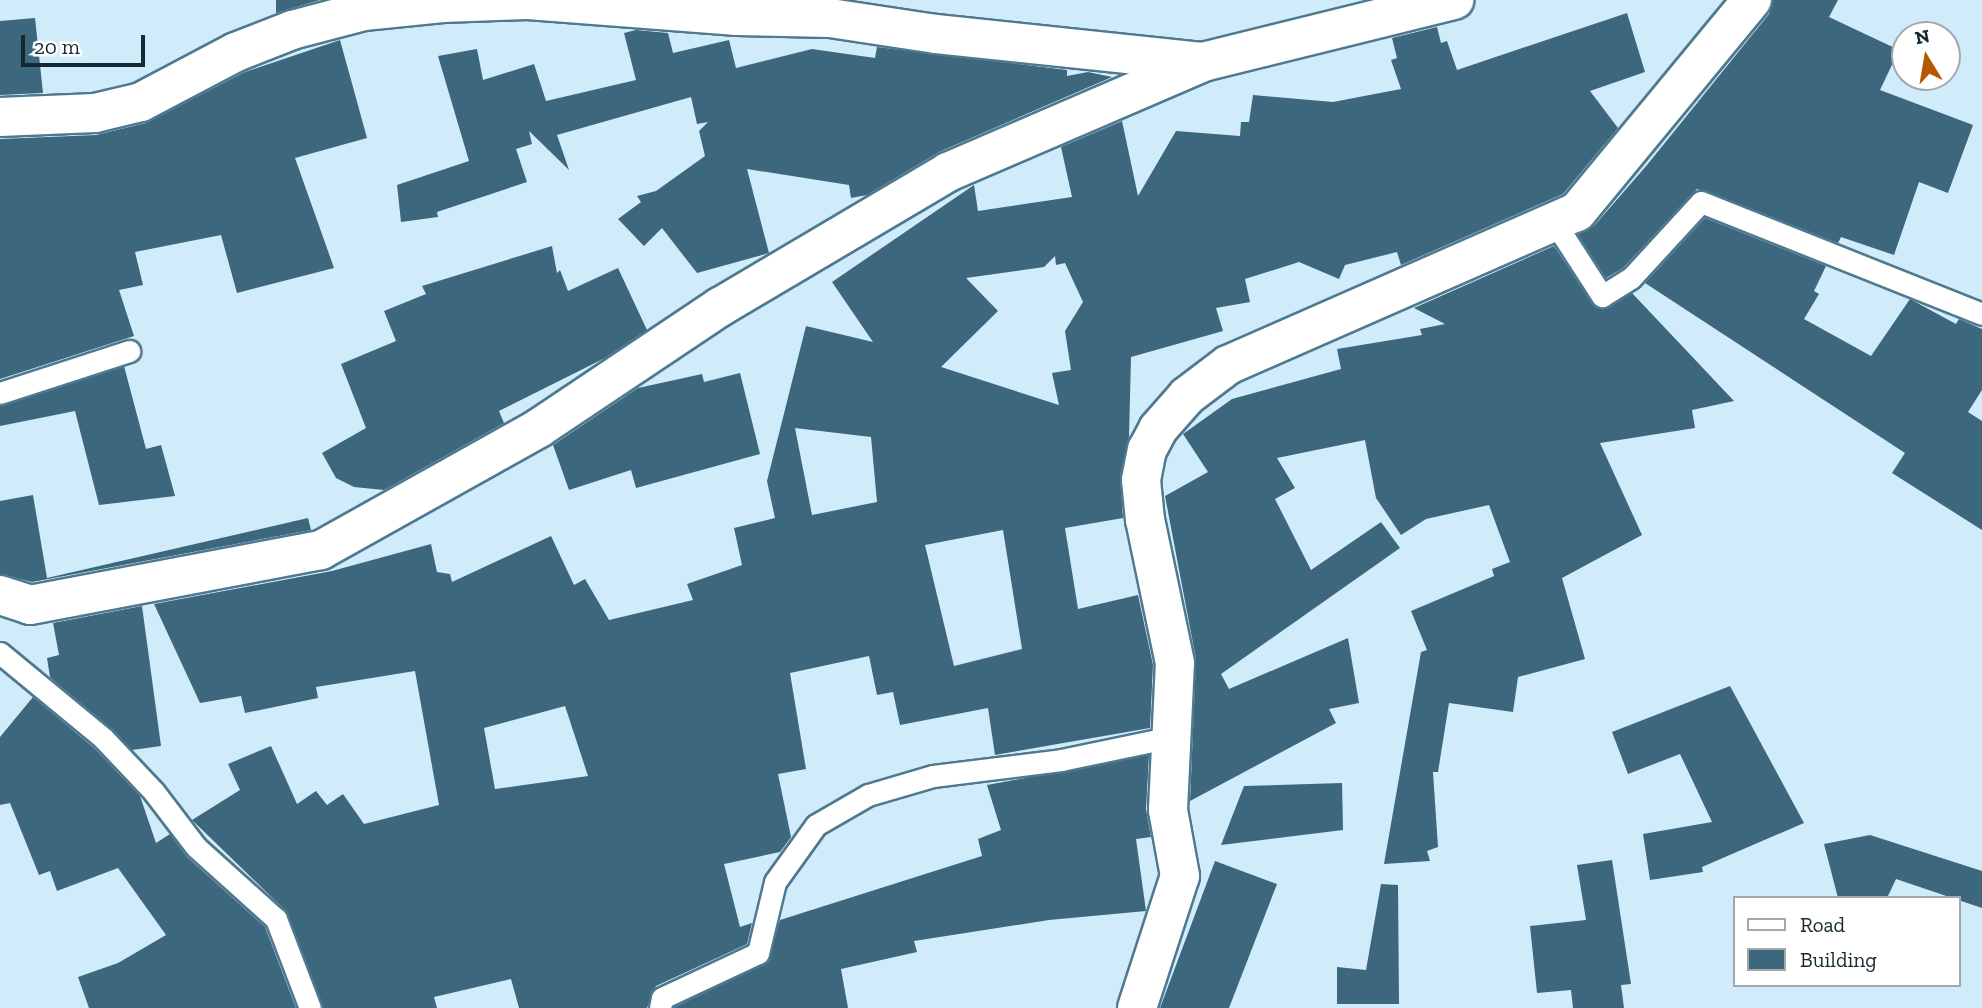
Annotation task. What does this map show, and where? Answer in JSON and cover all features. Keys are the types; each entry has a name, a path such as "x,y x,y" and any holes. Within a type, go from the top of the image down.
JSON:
{"street":[{"path":"0,117 95,113 141,102 236,51 292,30 364,11 462,1 528,0 737,16 830,18 936,34 1203,62"},
{"path":"0,595 30,605 321,550 539,428 720,307 948,172 1203,62 1454,0"},
{"path":"1137,1008 1180,876 1168,810 1175,663 1145,520 1141,480 1147,450 1158,429 1187,396 1228,365 1577,212 1752,0"}],"lane":[{"path":"1555,223 1602,296 1631,278 1701,202 1982,314"},
{"path":"0,393 129,351"},
{"path":"0,653 103,738 154,792 196,847 276,919 310,1008"},
{"path":"660,1008 662,999 758,953 775,882 816,825 868,795 933,776 1061,761 1172,737"}],"building":[{"path":"276,0 320,0 276,13"},
{"path":"1773,0 1838,0 1829,17 1891,46 1891,67 1880,90 1973,125 1948,193 1919,182 1894,255 1841,237 1838,243 1697,189 1623,268 1606,278 1578,235 1594,226 1647,165 1769,14"},
{"path":"1627,13 1645,72 1590,91 1618,128 1563,194 1401,265 1397,252 1345,265 1339,279 1299,262 1245,279 1250,302 1216,308 1223,331 1131,357 1129,437 1120,476 1123,518 1065,528 1078,609 1138,595 1153,665 1150,728 995,755 988,708 900,725 893,692 877,695 869,656 790,673 806,769 778,774 791,837 780,852 724,864 740,927 752,923 747,944 656,986 647,1008 519,1008 511,979 434,997 437,1008 323,1008 285,910 192,820 240,790 228,764 271,746 297,804 316,791 327,805 343,794 364,824 439,805 415,671 316,687 318,698 245,713 241,696 200,703 154,604 332,571 431,544 437,572 450,574 452,582 551,536 574,585 585,579 609,620 693,600 687,584 742,565 734,528 775,518 767,481 806,326 873,342 832,282 974,185 978,211 1072,197 1061,147 1122,121 1138,196 1176,131 1240,136 1241,122 1249,122 1253,95 1333,102 1401,89 1391,60 1397,58 1392,38 1437,27 1441,43 1447,41 1457,70","holes":["1055,256 1056,265 1065,263 1083,302 1065,331 1071,370 1052,373 1059,405 941,367 998,311 966,278 1044,267","795,428 871,437 877,502 812,515","1003,530 1022,649 954,666 925,545","565,706 588,776 495,789 484,728"]},
{"path":"35,18 43,93 0,95 0,21"},
{"path":"636,30 668,33 673,53 729,40 736,68 812,49 875,58 877,47 1067,70 1067,76 1088,72 1112,77 939,152 867,195 851,198 849,185 747,169 769,253 697,273 662,228 644,246 618,219 641,202 637,196 656,191 705,156 699,131 708,122 697,124 691,97 557,135 569,170 529,131 532,144 516,149 527,182 437,212 438,217 401,222 397,185 469,161 438,56 477,49 483,80 534,64 546,101 636,80 624,33"},
{"path":"340,40 367,138 295,158 334,268 237,293 221,235 135,252 143,285 119,290 134,336 0,379 0,139 96,135 146,123 245,72"},
{"path":"1705,218 1826,266 1814,291 1819,294 1804,319 1871,356 1910,299 1956,324 1959,319 1982,329 1982,390 1968,412 1982,421 1982,530 1892,473 1905,453 1645,283"},
{"path":"552,246 557,273 560,270 568,291 618,268 647,330 605,358 499,411 504,423 384,490 354,487 336,478 322,453 366,428 341,364 396,341 384,311 426,294 422,286"},
{"path":"1554,246 1595,307 1608,307 1632,293 1734,401 1692,410 1695,428 1600,443 1642,535 1562,578 1585,659 1518,677 1513,712 1449,703 1438,772 1433,772 1438,847 1427,851 1430,861 1384,864 1421,652 1427,650 1411,611 1494,576 1492,569 1510,562 1489,505 1426,519 1401,535 1376,498 1365,440 1277,458 1295,488 1275,499 1311,570 1381,522 1400,548 1221,674 1229,689 1348,638 1359,703 1329,709 1336,723 1190,801 1196,659 1165,496 1208,472 1183,434 1232,399 1341,369 1337,349 1422,335 1420,329 1445,324 1414,308"},
{"path":"124,366 146,449 161,445 175,496 99,505 75,411 0,426 0,406"},
{"path":"740,373 760,454 636,488 631,470 569,490 553,445 638,388 702,374 704,382"},
{"path":"33,495 47,578 308,518 311,530 32,582 0,574 0,501"},
{"path":"142,606 161,746 132,750 50,677 47,658 59,655 53,623"},
{"path":"1730,686 1804,823 1702,867 1703,872 1650,880 1643,834 1712,822 1680,754 1628,774 1612,732"},
{"path":"33,697 94,748 140,796 156,843 170,834 187,857 265,927 296,1008 89,1008 78,977 118,963 166,935 118,868 57,891 50,871 39,875 10,803 0,805 0,737"},
{"path":"1149,755 1146,809 1151,837 1136,839 1146,911 1049,920 914,941 917,952 841,969 848,1008 673,1008 768,962 780,920 982,856 978,839 1001,830 987,785"},
{"path":"1342,783 1343,830 1221,845 1244,786"},
{"path":"1870,835 1982,871 1982,908 1961,901 1961,896 1946,896 1896,879 1888,896 1837,896 1824,844"},
{"path":"1612,860 1631,984 1621,985 1624,1008 1573,1008 1571,990 1537,993 1530,926 1586,920 1577,865"},
{"path":"1215,861 1277,884 1229,1008 1160,1008"},
{"path":"1381,884 1398,885 1399,1004 1337,1004 1337,967 1366,970"}]}
